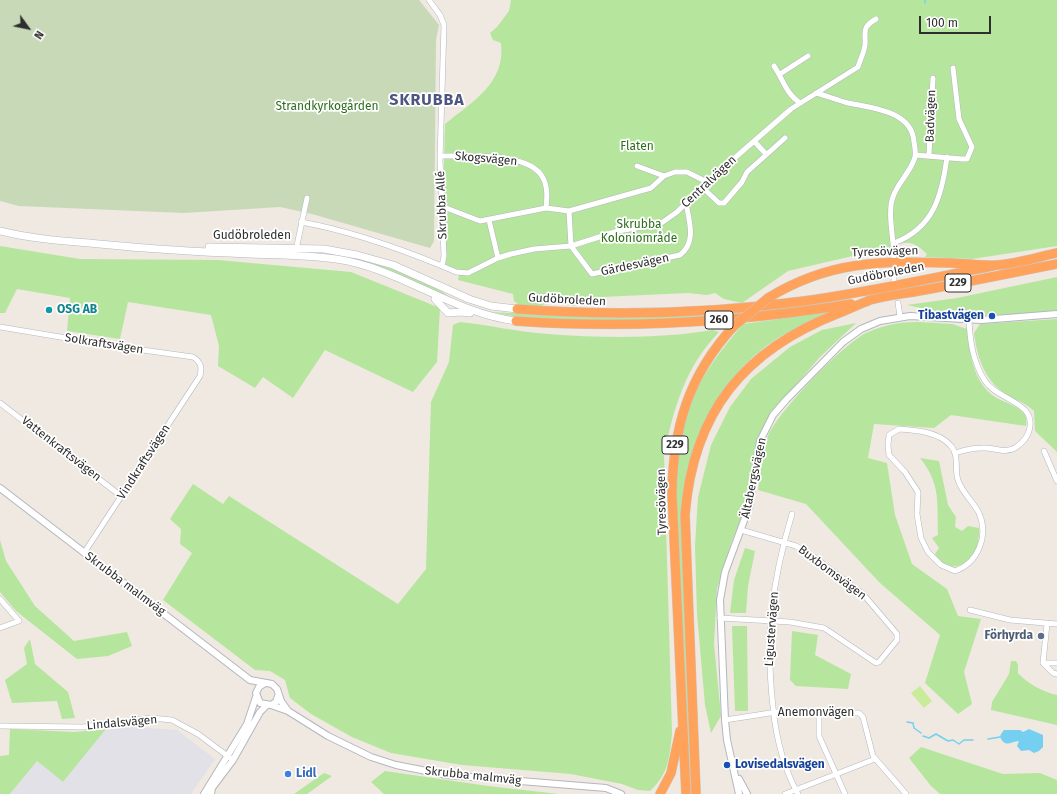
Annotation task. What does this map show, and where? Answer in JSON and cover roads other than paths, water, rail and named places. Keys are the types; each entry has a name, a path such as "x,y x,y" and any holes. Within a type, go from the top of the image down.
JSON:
{"highway":[{"name":"Tyresövägen","path":"686,794 672,494 675,447 681,418 697,376 715,349 734,326 768,298 811,276 839,267 864,263 997,265 1057,254"},
{"name":"Tyresövägen","path":"696,794 684,532 689,479 698,445 714,412 726,393 748,368 769,350 809,325 870,300 1057,264"},
{"name":"Gudöbroleden","path":"517,309 619,314 732,309 803,301 855,293 997,265"},
{"name":"Gudöbroleden","path":"516,321 593,324 686,322 772,315 870,300"},
{"path":"660,794 671,774 683,715"}],"main road":[{"name":"Gudöbroleden","path":"0,231 26,237 141,248 296,252 324,249 357,255 393,265 456,294 484,304 517,309"},
{"name":"Gudöbroleden","path":"296,252 354,262 379,271 453,303 494,317 516,321"},
{"path":"424,291 441,303 448,313"},
{"path":"448,313 453,303 460,300 484,304"},
{"path":"448,313 460,312 494,317"}],"street":[{"name":"Skrubba Allé","path":"429,0 440,15 444,24 440,156 444,256 442,266"},
{"name":"Centralvägen","path":"442,266 456,272 468,273 498,258 534,249 571,246 618,231 660,224 686,203 704,184 800,103 858,67 864,46 863,32 868,24 876,19"},
{"path":"780,74 808,56"},
{"path":"774,66 780,74 788,93 800,103"},
{"path":"915,155 967,158 972,147 959,119 953,68"},
{"name":"Badvägen","path":"929,155 932,78"},
{"path":"816,93 890,113 904,120 910,127 914,139 915,155 911,168 892,197 890,213 894,243 894,258"},
{"path":"441,206 480,221 546,208 569,211 646,190 651,188 664,176 675,172 688,172 704,184 719,203 724,203 742,182 747,172 785,138"},
{"path":"754,141 766,154"},
{"name":"Skogsvägen","path":"440,156 498,158 528,164 536,168 543,178 547,190 546,208"},
{"path":"894,243 912,236 930,216 939,197 944,181 947,157"},
{"path":"637,166 664,176"},
{"path":"296,252 307,198"},
{"name":"Gärdesvägen","path":"571,246 592,274 680,255 686,251 692,237 686,203"},
{"path":"569,211 571,246"},
{"path":"489,220 498,258"},
{"path":"301,222 328,227 397,247 442,266"},
{"path":"894,266 894,280"},
{"path":"898,303 900,316"},
{"name":"Ältabergsvägen","path":"739,794 734,764 727,740 725,720 720,618 723,580 742,530 750,502 760,441 776,411 832,352 851,335 880,321 900,316 996,320 1057,314"},
{"path":"955,452 984,448 999,451 1015,448 1024,440 1031,425 1029,416 1025,409 994,392 985,382 973,355 969,320"},
{"name":"Solkraftsvägen","path":"0,327 192,357 199,362 202,369"},
{"name":"Vindkraftsvägen","path":"84,553 200,376 202,369"},
{"name":"Vattenkraftsvägen","path":"0,402 121,496"},
{"path":"899,429 914,430 934,435 950,444 955,452 957,478 978,513 983,530 980,546 972,561 955,571 940,565 928,552 921,538 916,514 918,492 905,472 889,455 889,435 899,429"},
{"path":"1044,451 1057,481"},
{"name":"Skrubba malmväg","path":"0,488 250,680 265,683"},
{"name":"Ligustervägen","path":"792,514 775,580 770,620 768,660 774,712 782,757 797,792"},
{"name":"Buxbomsvägen","path":"720,618 790,622 828,629 876,663 879,662 897,640 897,634 863,594 808,552 784,542 742,530"},
{"path":"0,600 19,621 11,626 0,628"},
{"path":"970,610 1010,620 1057,624"},
{"path":"1043,663 1047,624"},
{"path":"1043,663 1057,663"},
{"path":"1043,663 1053,673 1057,674"},
{"name":"Skrubba malmväg","path":"250,680 256,695"},
{"path":"204,794 230,758 247,724 259,687 265,683 272,684 277,689 278,696 276,702 268,705 260,712 230,758 210,794"},
{"path":"256,695 260,703 268,705"},
{"name":"Skrubba malmväg","path":"278,696 288,711"},
{"name":"Skrubba malmväg","path":"268,705 288,711 310,726 350,748 396,765 447,776 606,788 621,794"},
{"name":"Anemonvägen","path":"725,720 774,712 856,712 862,715 875,759 906,794"},
{"path":"819,712 819,736 845,794"},
{"name":"Lindalsvägen","path":"0,726 83,727 150,718 172,720 198,734 230,758"},
{"path":"785,794 797,792 835,774 875,759"},
{"name":"Ältabergsvägen","path":"734,764 747,794"},
{"name":"Skrubba malmväg","path":"599,788 612,794"}],"water":[{"path":"1029,729 1043,735 1043,747 1034,753 1029,750 1021,751 1017,746 1019,741 1007,744 1002,741 1000,737 1004,730 1020,730 1023,732"}],"waterway":[{"path":"907,722 913,723 914,728 921,733"},
{"path":"923,736 929,738 936,734 948,741 953,740 959,744 964,740 973,740"},
{"path":"988,739 1000,737"}],"place":[{"name":"OSG AB","path":"49,310"},
{"name":"Tibastvägen","path":"992,316"},
{"name":"Förhyrda","path":"1041,636"},
{"name":"Lovisedalsvägen","path":"727,765"},
{"name":"Lidl","path":"288,774"}],"district":[{"name":"SKRUBBA","path":"427,101"}],"park label":[{"name":"Strandkyrkogården","path":"327,107"},
{"name":"Flaten","path":"637,147"},
{"name":"Skrubba Koloniområde","path":"639,232"}]}
